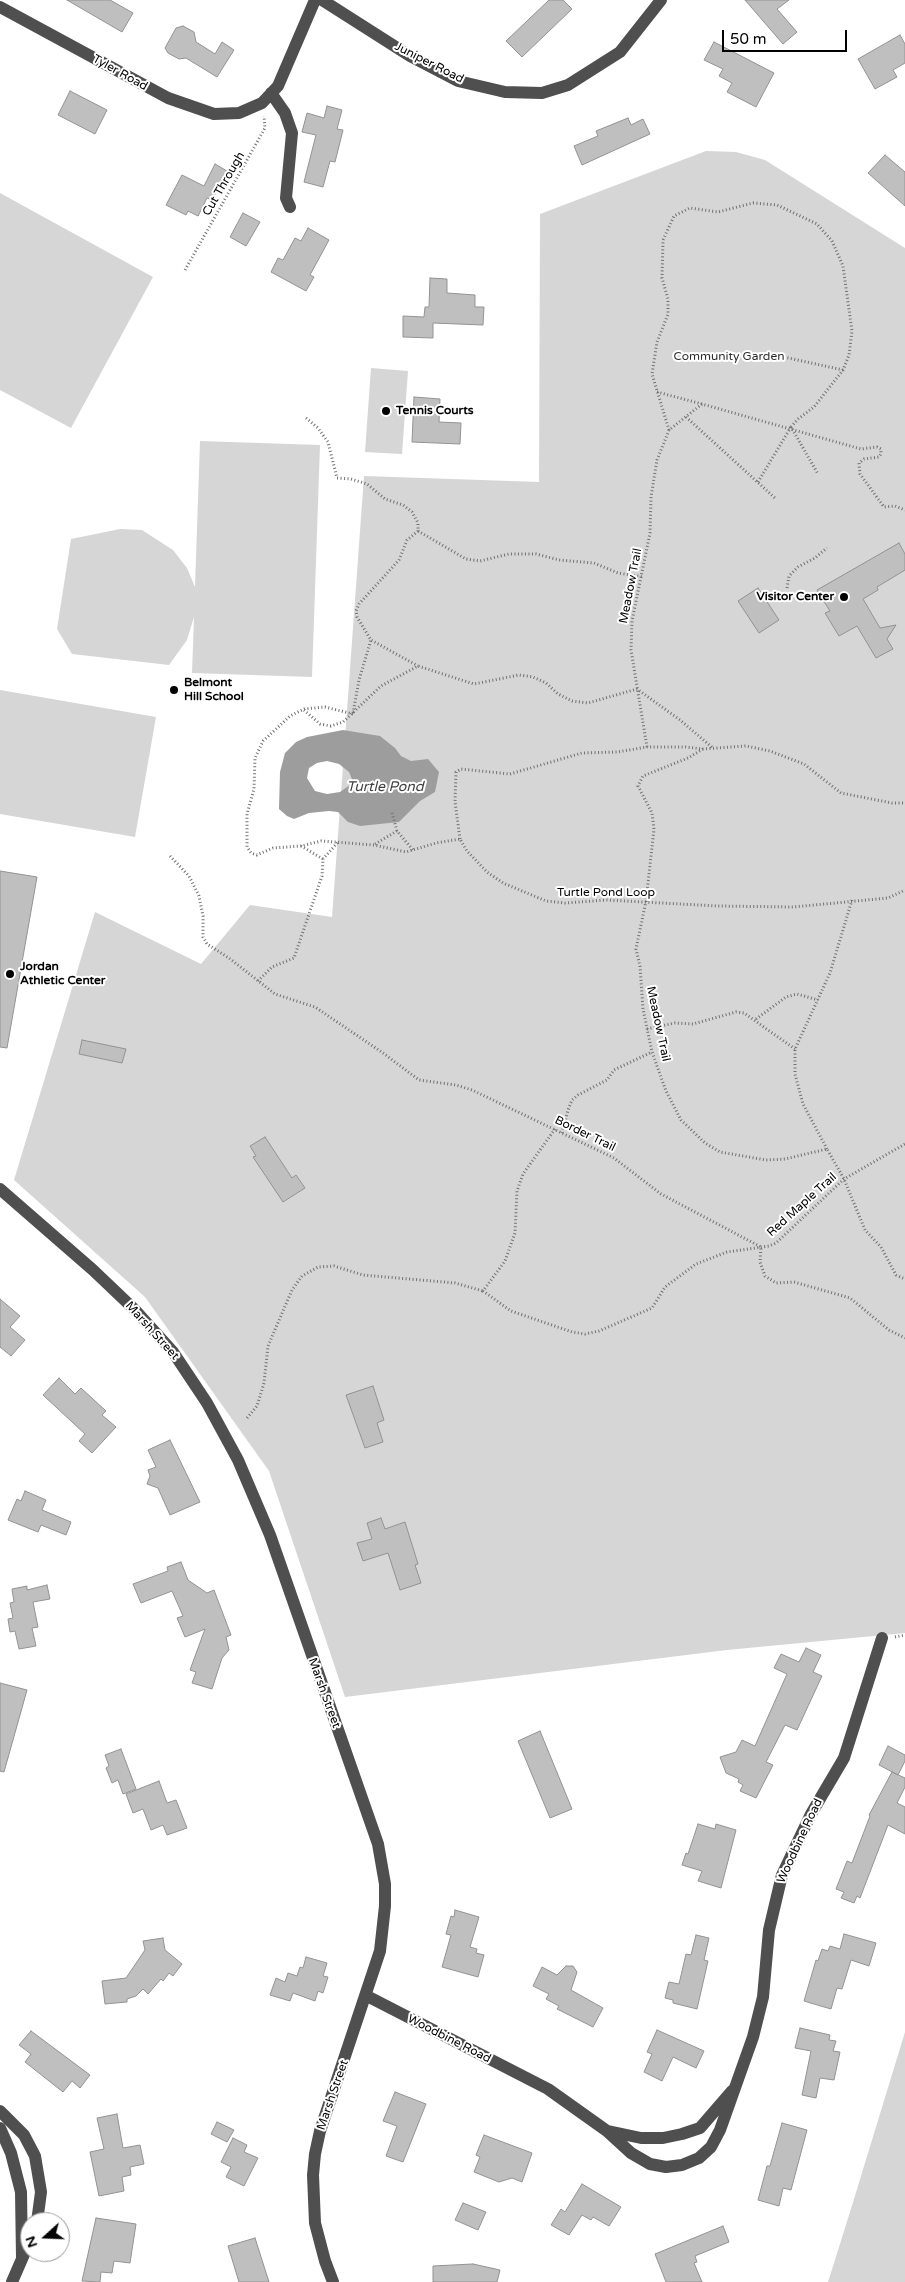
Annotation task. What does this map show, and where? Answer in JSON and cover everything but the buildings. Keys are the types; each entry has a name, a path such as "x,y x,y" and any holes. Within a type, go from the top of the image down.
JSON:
{"street":[{"path":"262,103 278,86 315,0"},
{"name":"Juniper Road","path":"322,0 410,56 458,81 505,92 542,93 568,85 620,52 661,0"},
{"name":"Tyler Road","path":"0,7 168,98 214,114 239,113 262,103"},
{"path":"271,93 284,113 292,133 286,198 290,207"},
{"name":"Marsh Street","path":"0,1189 100,1276 154,1330 190,1376 238,1460 270,1535 371,1822 382,1861 385,1891 380,1951 367,1996 320,2130 313,2175 315,2223 325,2261 333,2282"},
{"name":"Woodbine Road","path":"367,1996 548,2089 607,2130 631,2153 650,2164 666,2167 682,2165 699,2158 711,2147 729,2110 739,2081 763,1997 769,1930 782,1875 811,1814 844,1758 882,1638"},
{"name":"Woodbine Road","path":"607,2130 641,2138 662,2138 700,2128 726,2100 739,2081"},
{"path":"0,2111 24,2135 37,2162 41,2192 38,2212"},
{"path":"0,2128 12,2153 21,2192 21,2212"},
{"path":"12,2282 20,2262"}],"path":[{"name":"Cut Through","path":"185,270 266,128 262,103"},
{"path":"702,404 669,430 652,374 656,342 668,314 668,299 662,278 662,240 674,216 690,208 718,212 753,203 777,204 817,224 832,241 843,266 852,331 849,355 843,370 814,407 798,419 791,428 758,482"},
{"path":"784,357 843,370"},
{"path":"656,392 861,449 877,447 881,449 881,454 878,457 859,462 860,474 884,507 895,506 905,510"},
{"path":"686,417 775,498"},
{"path":"306,418 318,428 328,442 337,478 351,479 367,484 384,499 403,505 412,512 418,524 418,531 408,540 399,560 359,604 357,617 371,640 418,666 474,684 504,676 533,677 572,701 588,703 638,689 680,720 713,748"},
{"path":"791,428 818,474"},
{"name":"Meadow Trail","path":"647,747 631,650 632,621 643,577 650,533 651,497 657,460 669,430"},
{"path":"418,531 466,559 480,561 509,554 536,554 559,560 594,563 618,573 643,577"},
{"path":"787,588 789,576 798,567 815,558 827,548"},
{"path":"353,714 359,680 371,640"},
{"path":"304,709 320,724 330,726 353,714 381,686 418,666"},
{"path":"353,714 325,707 304,709 290,716 263,741 256,758 254,789 246,814 247,848 251,854 257,854 273,848 301,846 321,841 374,845 406,852 436,843 460,839 455,802 456,772 461,769 518,773 582,753 616,752 647,747 686,746 703,749 746,746 770,751 804,764 840,793 892,803 905,803"},
{"name":"Meadow Trail","path":"703,749 688,758 643,776 639,780 640,793 652,813 654,829 646,901 636,949 639,960 640,986 652,1052 666,1091 681,1120 706,1143 720,1152 766,1160 786,1159 827,1149"},
{"path":"392,813 397,831 413,850"},
{"path":"374,845 397,831"},
{"name":"Turtle Pond Loop","path":"460,839 467,851 487,872 503,884 546,901 565,903 606,900 718,906 793,907 888,898 905,890"},
{"path":"258,980 266,971 294,958 322,876 323,859 339,841"},
{"path":"301,846 323,859"},
{"name":"Border Trail","path":"170,856 189,876 199,896 203,916 203,937 207,944 275,994 314,1007 383,1052 418,1080 456,1085 472,1090 614,1158 661,1194 762,1247"},
{"path":"852,900 830,973 795,1049 795,1074 803,1104 844,1179 865,1230 881,1247 896,1275 905,1280"},
{"path":"756,1019 786,998 797,994 818,1000"},
{"path":"647,1029 675,1022 693,1024 736,1012 744,1013 756,1019 795,1049"},
{"path":"562,1133 572,1100 607,1080 614,1070 652,1052"},
{"path":"483,1291 505,1261 515,1233 517,1192 523,1174 555,1129"},
{"name":"Red Maple Trail","path":"247,1418 257,1406 264,1383 268,1346 292,1290 302,1276 318,1267 334,1266 363,1275 455,1283 483,1291 511,1311 572,1332 585,1334 598,1331 652,1308 665,1287 696,1264 727,1252 776,1243 844,1179 905,1144"},
{"path":"762,1247 760,1262 765,1276 776,1283 794,1282 850,1298 889,1330 905,1338"}],"green space":[{"name":"Community Garden","path":"706,151 736,152 765,160 905,248 905,1633 727,1650 345,1697 269,1471 145,1297 14,1180 95,912 201,964 250,905 332,917 364,476 539,482 540,214"},
{"path":"0,193 153,277 71,428 0,390"},
{"name":"Tennis Courts","path":"371,368 408,371 402,454 365,452"},
{"path":"200,441 320,445 312,677 192,673 194,617 187,640 169,665 72,654 57,629 71,539 120,529 142,530 173,550 187,568 195,587"},
{"path":"0,690 156,717 135,837 0,814"},
{"path":"905,2032 905,2282 828,2282 850,2212"}],"water":[{"name":"Turtle Pond","path":"343,730 380,736 395,748 401,756 411,761 428,759 439,772 435,792 420,801 399,822 360,826 348,822 338,812 329,811 309,813 294,819 287,816 279,809 280,772 285,753 296,742 307,737","holes":["327,761 339,764 349,772 352,779 350,785 340,792 327,794 315,791 307,778 309,768 317,763"]}],"place":[{"name":"Tennis Courts","path":"386,411"},
{"name":"Visitor Center","path":"844,597"},
{"name":"Belmont Hill School","path":"174,690"},
{"name":"Jordan Athletic Center","path":"10,974"}]}
